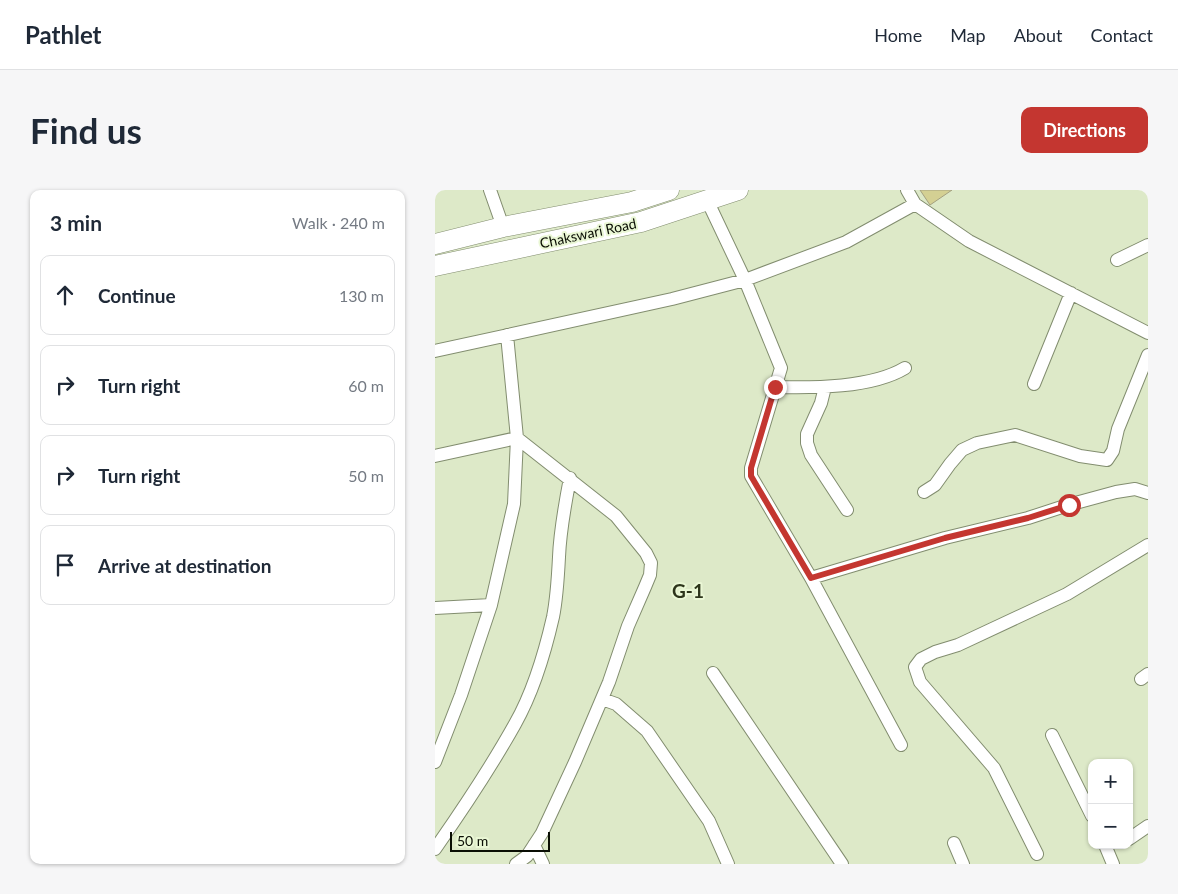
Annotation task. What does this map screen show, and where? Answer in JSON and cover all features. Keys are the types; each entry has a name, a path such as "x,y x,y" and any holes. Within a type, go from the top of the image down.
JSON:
{"main road":[{"name":"Chakswari Road","path":"435,244 503,227 632,202 669,190"},
{"name":"Chakswari Road","path":"435,266 641,222 738,190"}],"street":[{"path":"491,190 503,227"},
{"path":"907,190 915,204 969,241 1148,333"},
{"path":"707,200 745,280 781,368 751,468 751,476 811,578 901,745"},
{"path":"435,351 672,299 745,280 846,242 915,204"},
{"path":"1117,260 1148,244"},
{"path":"1034,384 1071,293"},
{"path":"435,762 461,695 491,605 514,504 517,438 507,335"},
{"path":"925,492 935,485 963,450 977,442 1015,435 1080,456 1107,460 1113,451 1118,429 1148,355"},
{"path":"775,387 825,387 893,375 905,368"},
{"path":"825,387 821,403 807,434 807,443 811,455 847,510"},
{"path":"435,456 517,438 616,516 647,553 651,563 648,581 628,626 602,698 575,762 542,833 527,856 516,864"},
{"path":"435,849 481,781 515,723 541,663 553,616 559,579 559,556 569,478"},
{"path":"811,578 945,538 1028,518 1116,492 1135,489 1148,494"},
{"path":"1037,854 994,768 920,682 915,668 921,660 935,652 957,644 1067,594 1148,544"},
{"path":"435,608 491,605"},
{"path":"713,673 842,864"},
{"path":"602,698 616,704 647,731 709,821 728,864"},
{"path":"1052,735 1088,808"},
{"path":"1133,836 1148,826"},
{"path":"954,844 963,864"},
{"path":"534,845 543,864"},
{"path":"1109,849 1113,864"}],"building":[{"path":"920,190 952,190 930,205"}],"district":[{"name":"G-1","path":"688,590"}],"route":[{"path":"775,387 751,468 751,476 811,578 945,538 1028,518 1069,505"}]}
